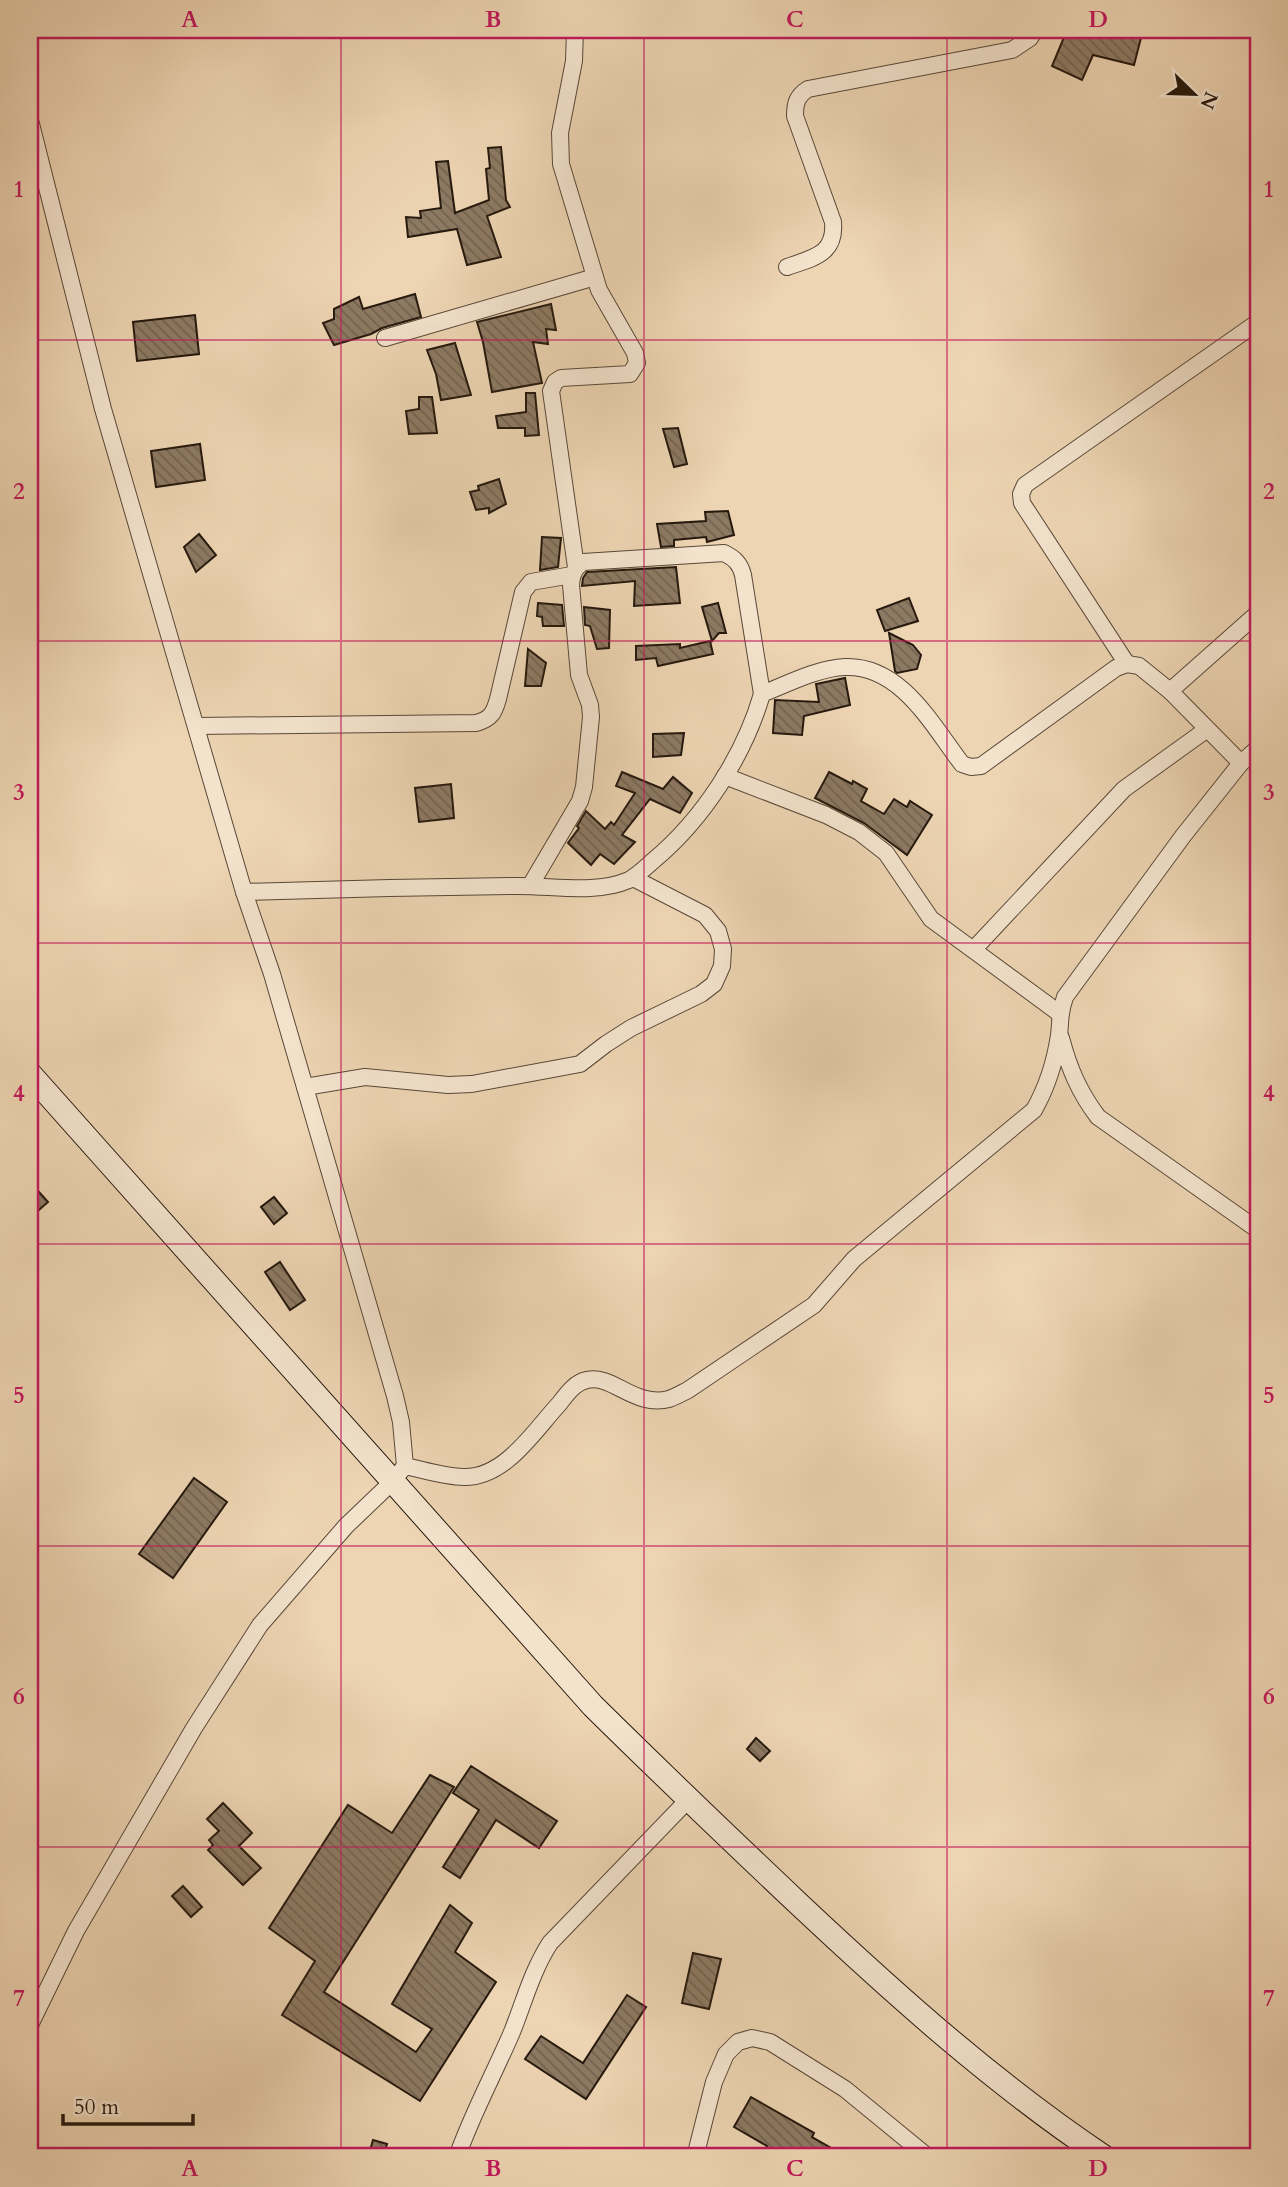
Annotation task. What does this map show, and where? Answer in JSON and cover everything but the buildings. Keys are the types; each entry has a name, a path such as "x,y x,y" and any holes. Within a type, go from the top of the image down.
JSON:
{"street":[{"path":"530,886 580,801 584,787 591,717 590,705 579,675 574,571 551,391 555,382 561,378 630,374 637,363 635,353 605,304 561,164 560,134 575,61 575,30"},
{"path":"787,267 820,256 829,246 834,233 833,222 795,116 795,104 801,94 808,89 1012,50 1030,38 1035,30"},
{"path":"30,120 103,409 244,892 272,974 401,1422 398,1474 346,1526 260,1625 194,1728 83,1919 30,2025"},
{"path":"385,338 595,276"},
{"path":"1127,664 1022,503 1021,494 1025,485 1258,322"},
{"path":"196,726 476,723 487,720 494,712 498,699 523,592 531,582 574,571 583,562 724,553 740,565 743,575 762,694 755,719 725,776 668,848 633,878 614,886 595,888 530,886 244,892"},
{"path":"1170,691 1258,613"},
{"path":"762,694 810,675 843,667 864,668 884,676 902,688 962,764 971,767 981,766 1116,668 1127,664 1139,666 1170,691 1241,763"},
{"path":"974,949 1124,789 1206,730"},
{"path":"1258,748 1241,763 1183,835 1065,997 1059,1013 1060,1032 1069,1067 1083,1098 1098,1116 1258,1230"},
{"path":"725,776 826,815 859,832 886,853 931,919 1059,1013"},
{"path":"305,1087 365,1077 448,1085 472,1084 580,1064 631,1028 701,994 714,984 722,966 723,949 718,931 705,915 633,878"},
{"path":"398,1474 461,1478 491,1471 513,1454 573,1388 585,1380 596,1379 648,1400 668,1399 688,1390 776,1329 796,1319 814,1306 854,1259 1034,1110 1045,1092 1060,1032"},
{"path":"30,1074 398,1474 593,1706 688,1800 943,2036 1019,2098 1104,2157"},
{"path":"457,2157 466,2131 512,2032 537,1963 550,1943 688,1800"},
{"path":"695,2157 714,2082 726,2054 738,2042 752,2038 769,2042 845,2089 928,2157"}]}
